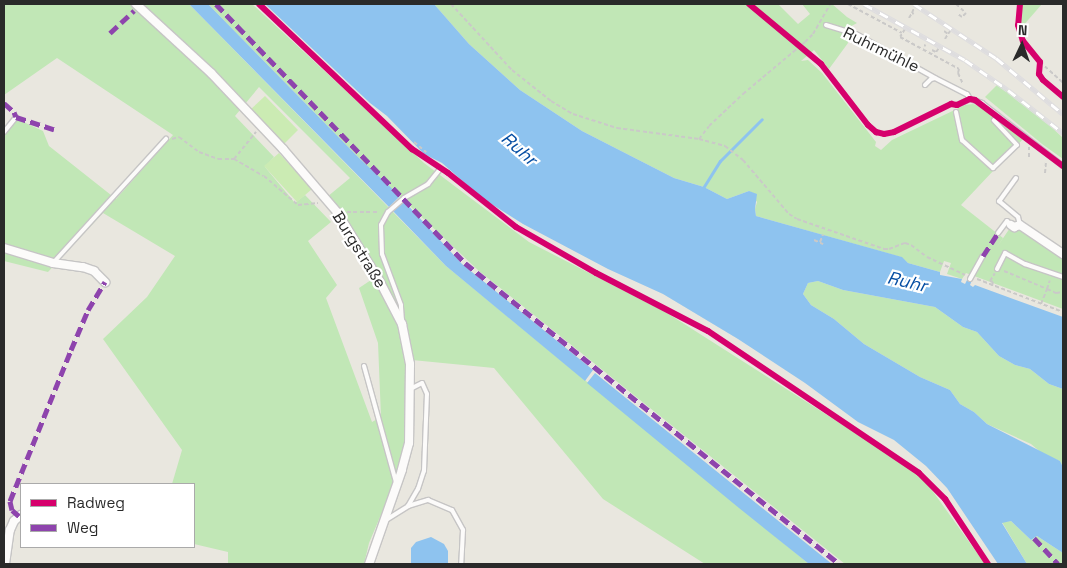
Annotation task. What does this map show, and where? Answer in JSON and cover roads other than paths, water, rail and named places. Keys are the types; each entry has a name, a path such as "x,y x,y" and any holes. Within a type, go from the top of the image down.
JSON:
{"street":[{"name":"Burgstraße","path":"136,4 210,73 261,126 337,212 379,280 402,324 410,364 408,443 397,484 369,564"},
{"path":"1009,223 1014,227 1020,225 1063,254"},
{"path":"4,248 53,263 83,267 94,272 105,282"},
{"path":"6,564 10,530 14,521 20,515"}],"lane":[{"name":"Ruhrmühle","path":"826,25 856,34 967,94 970,99"},
{"name":"Ruhrmühle","path":"925,85 931,79 936,78"},
{"path":"957,105 970,99 988,108 1063,166"},
{"path":"956,112 962,140 993,168 1017,144 994,120"},
{"path":"4,132 16,117"},
{"path":"53,263 166,139"},
{"path":"402,324 401,305 386,267 380,244 381,225 388,212 409,194 428,184 440,169"},
{"path":"1016,178 999,201 1018,217 1020,225"},
{"path":"998,233 1009,223"},
{"path":"997,269 1005,253 1024,264 1063,277"},
{"path":"970,278 983,256"},
{"path":"364,366 397,484"},
{"path":"408,506 418,489 424,471 427,394 422,383 410,389"},
{"path":"382,524 394,513 408,506 428,500 452,510 463,530 462,564"}],"water":[{"path":"189,4 208,4 359,158 400,196 389,207"},
{"name":"Ruhr","path":"265,4 434,4 469,44 520,90 582,131 674,178 704,187 727,199 749,191 757,194 756,216 902,257 908,263 940,272 940,275 962,279 961,282 965,284 968,278 972,280 970,285 973,287 975,285 1063,317 1063,389 1049,384 1030,369 1015,365 999,356 977,332 963,327 935,307 843,290 818,281 808,283 803,294 811,305 834,319 864,344 920,377 950,390 960,404 974,412 987,424 1060,461 1063,467 1063,553 1037,536 1031,540 1011,521 1002,523 1027,564 998,564 947,488 926,466 894,440 858,422 805,383 738,339 663,294 608,269 523,224 482,198 442,163 424,154 387,116 370,103"},
{"path":"404,201 462,264 593,370 585,381 446,266 392,210"},
{"path":"595,373 832,564 809,564 739,508 587,383"},
{"path":"431,537 444,544 448,551 448,564 411,564 411,548 416,542"}],"waterway":[{"path":"703,188 720,161 762,119"}],"railway":[{"path":"864,4 965,60 1008,90 1063,133"},
{"path":"914,4 996,58 1063,114"}]}
